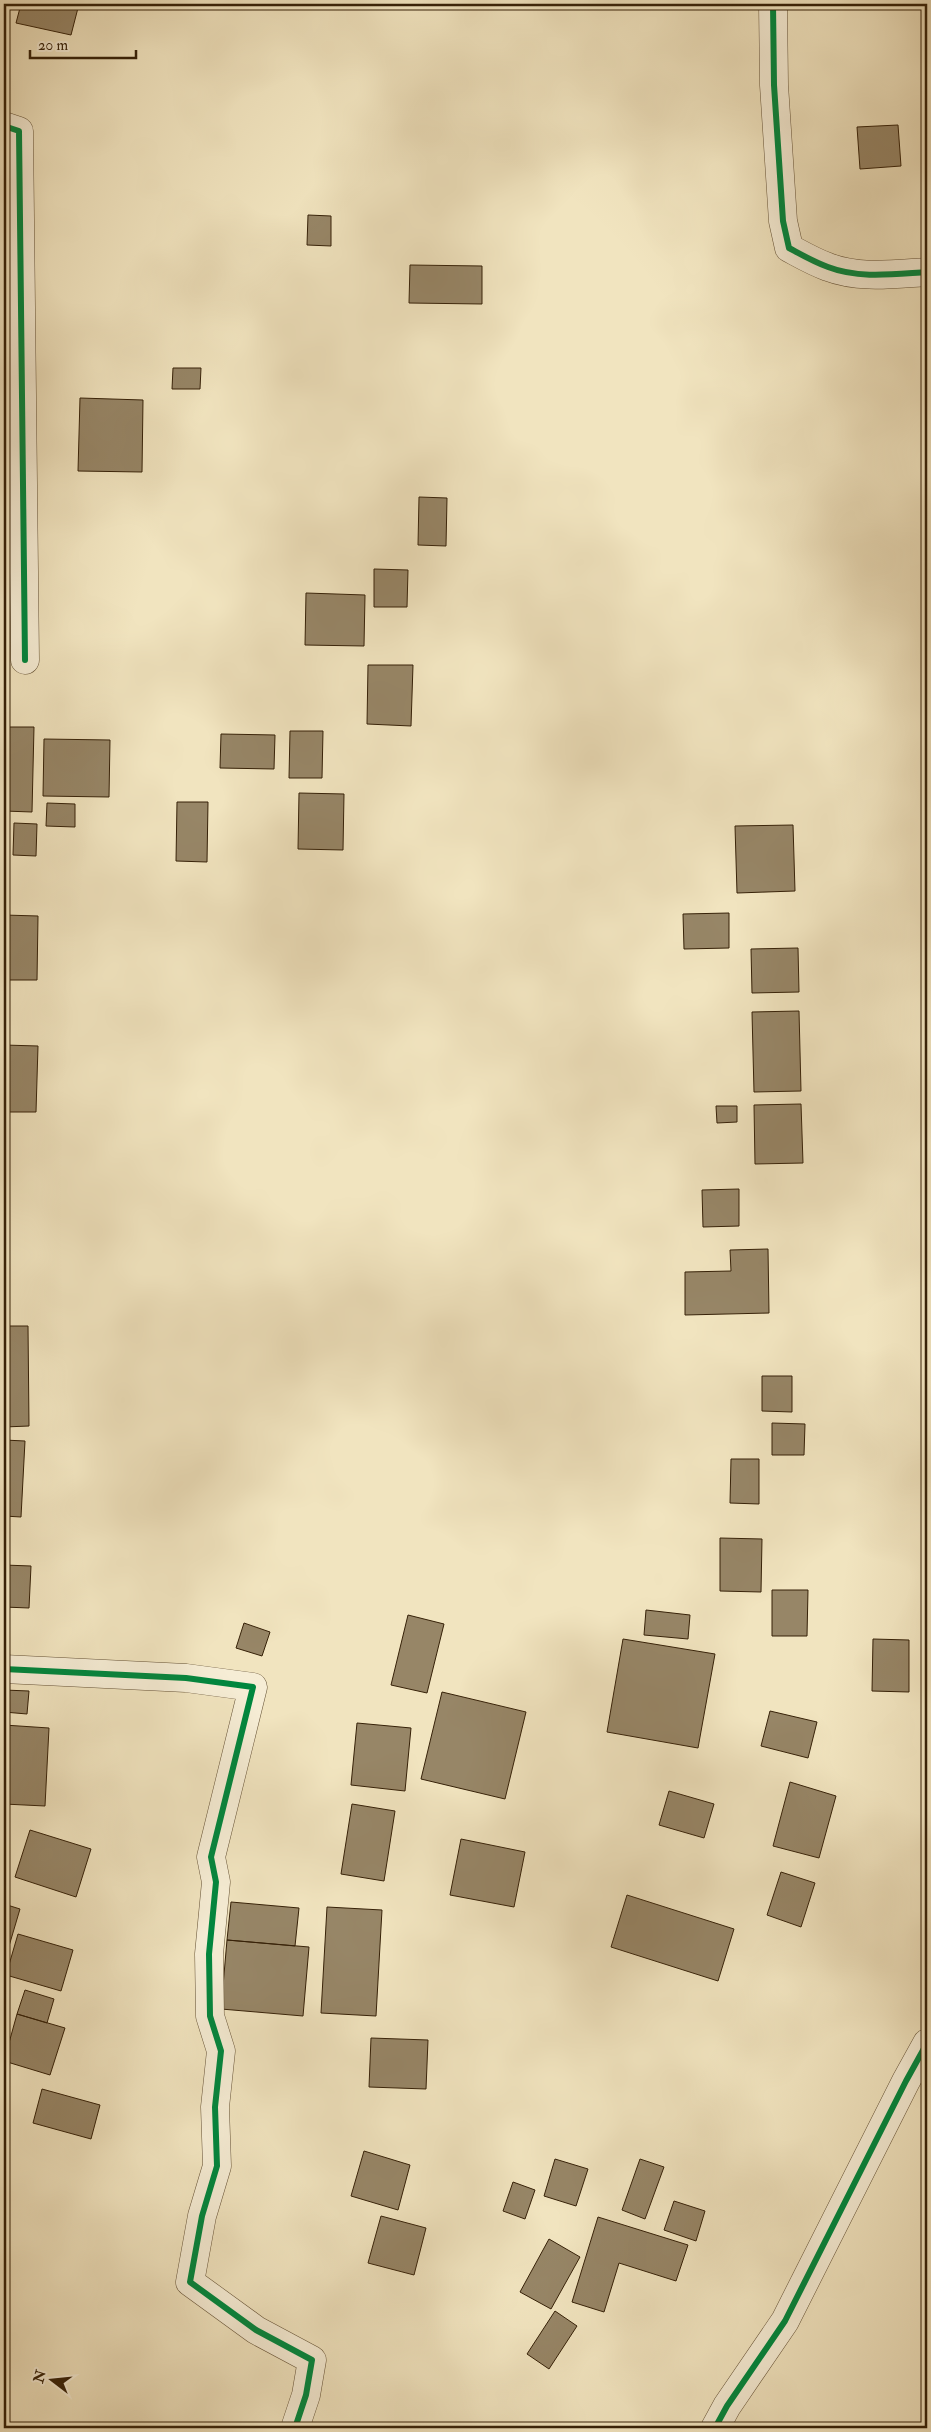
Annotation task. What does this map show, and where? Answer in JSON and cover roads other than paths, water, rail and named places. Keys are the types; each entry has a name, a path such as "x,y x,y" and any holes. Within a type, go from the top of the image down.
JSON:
{"street":[{"path":"773,4 774,85 783,221 789,248 828,267 852,273 879,275 927,272"},
{"path":"4,126 19,131 25,660"},
{"path":"4,1669 186,1678 253,1687 211,1857 216,1882 209,1954 210,2016 221,2051 215,2107 217,2166 202,2216 190,2282 256,2330 312,2360 306,2395 295,2428"},
{"path":"715,2428 727,2406 785,2321 927,2043"}]}
